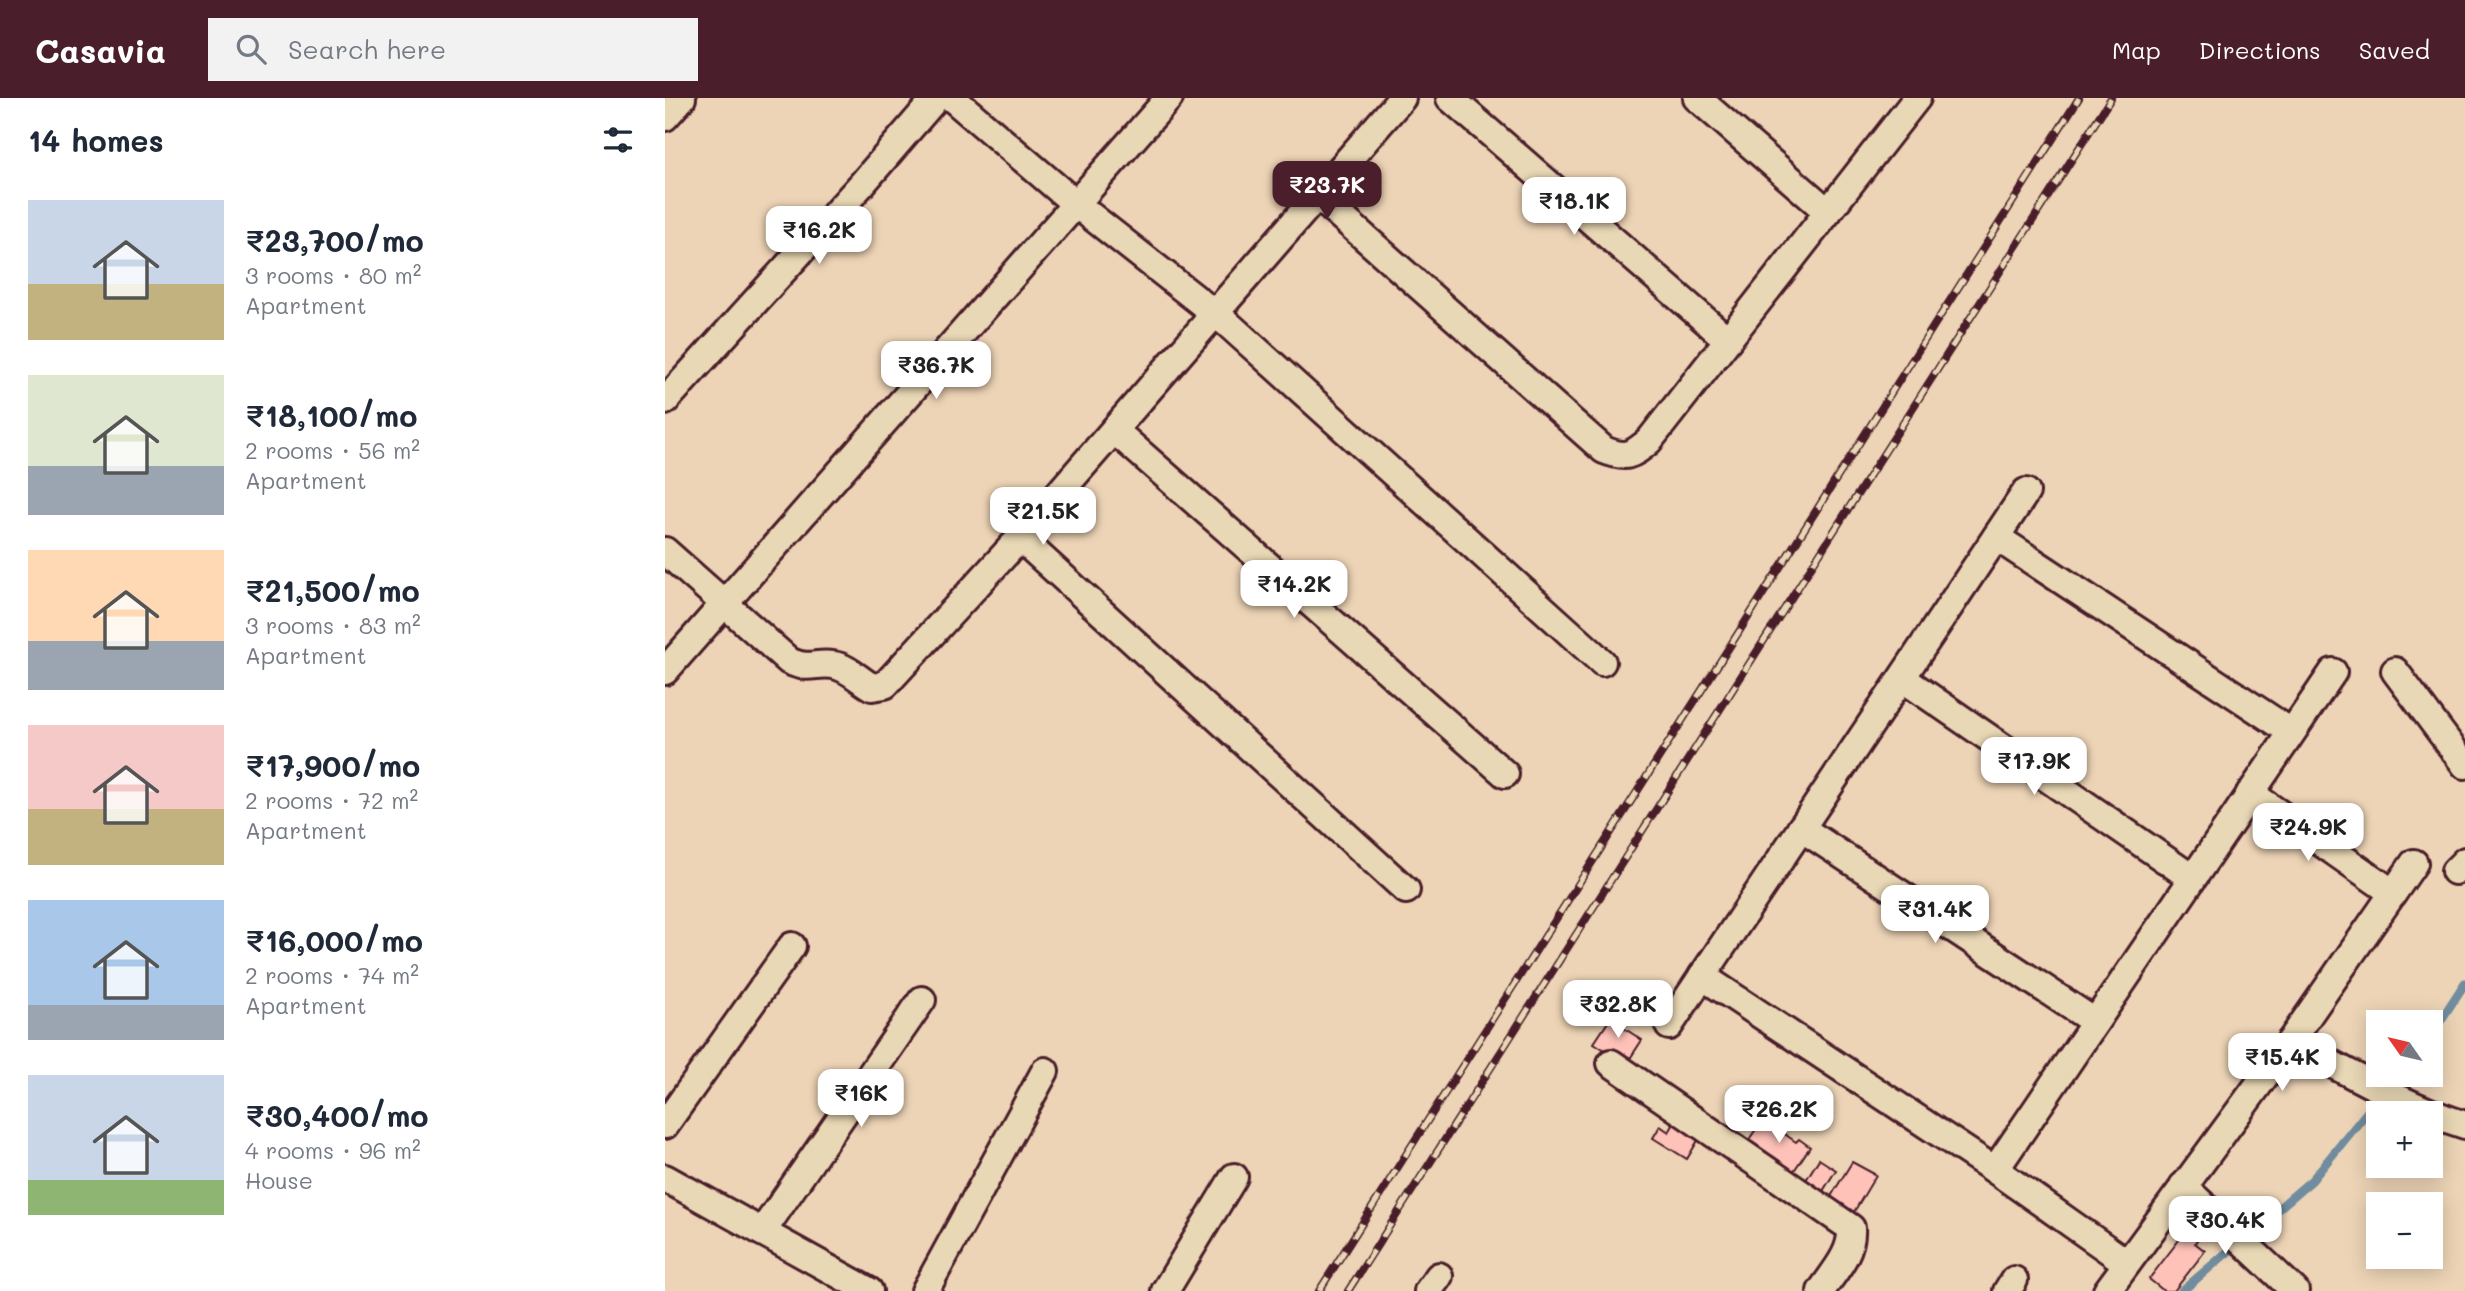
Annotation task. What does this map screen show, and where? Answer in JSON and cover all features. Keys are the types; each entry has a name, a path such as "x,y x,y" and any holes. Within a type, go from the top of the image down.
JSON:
{"street":[{"path":"665,117 682,98"},
{"path":"665,401 862,184 936,98"},
{"path":"952,98 1077,205 1216,314 1602,662"},
{"path":"665,671 1170,98"},
{"path":"665,551 789,661 803,667 831,664 847,670 872,687 885,685 1020,538 1402,98"},
{"path":"1450,98 1728,340"},
{"path":"1697,98 1828,212"},
{"path":"1318,196 1604,450 1621,457 1635,453 1649,441 1917,98"},
{"path":"1114,430 1505,774"},
{"path":"1669,1026 2026,492"},
{"path":"1996,537 2291,732"},
{"path":"1020,538 1406,890"},
{"path":"1994,1170 2333,671"},
{"path":"2395,671 2465,765"},
{"path":"1902,678 2192,878"},
{"path":"2250,793 2393,893"},
{"path":"1801,828 2095,1022"},
{"path":"2106,1291 2290,1042 2414,863"},
{"path":"665,1125 792,946"},
{"path":"1702,976 1994,1170 2126,1263"},
{"path":"762,1232 922,1000"},
{"path":"2290,1042 2402,1100 2465,1125"},
{"path":"1611,1063 1851,1228 1849,1250 1821,1291"},
{"path":"925,1291 1045,1071"},
{"path":"1165,1291 1234,1177"},
{"path":"665,1178 869,1291"},
{"path":"2183,1186 2295,1291"}],"building":[{"path":"1610,1019 1642,1040 1629,1060 1611,1048 1608,1052 1594,1043"},
{"path":"1679,1115 1704,1130 1687,1159 1653,1138 1660,1126 1669,1132"},
{"path":"1763,1119 1796,1142 1799,1139 1810,1147 1793,1172 1748,1141"},
{"path":"1819,1159 1836,1170 1823,1191 1806,1180"},
{"path":"1852,1162 1876,1175 1854,1212 1830,1198"},
{"path":"2186,1231 2205,1251 2174,1291 2164,1291 2149,1279"}],"waterway":[{"path":"2443,1017 2465,983"},
{"path":"2182,1291 2312,1180 2387,1087"}],"railway":[{"path":"1319,1291 2079,98"},
{"path":"1348,1291 2111,98"}]}
